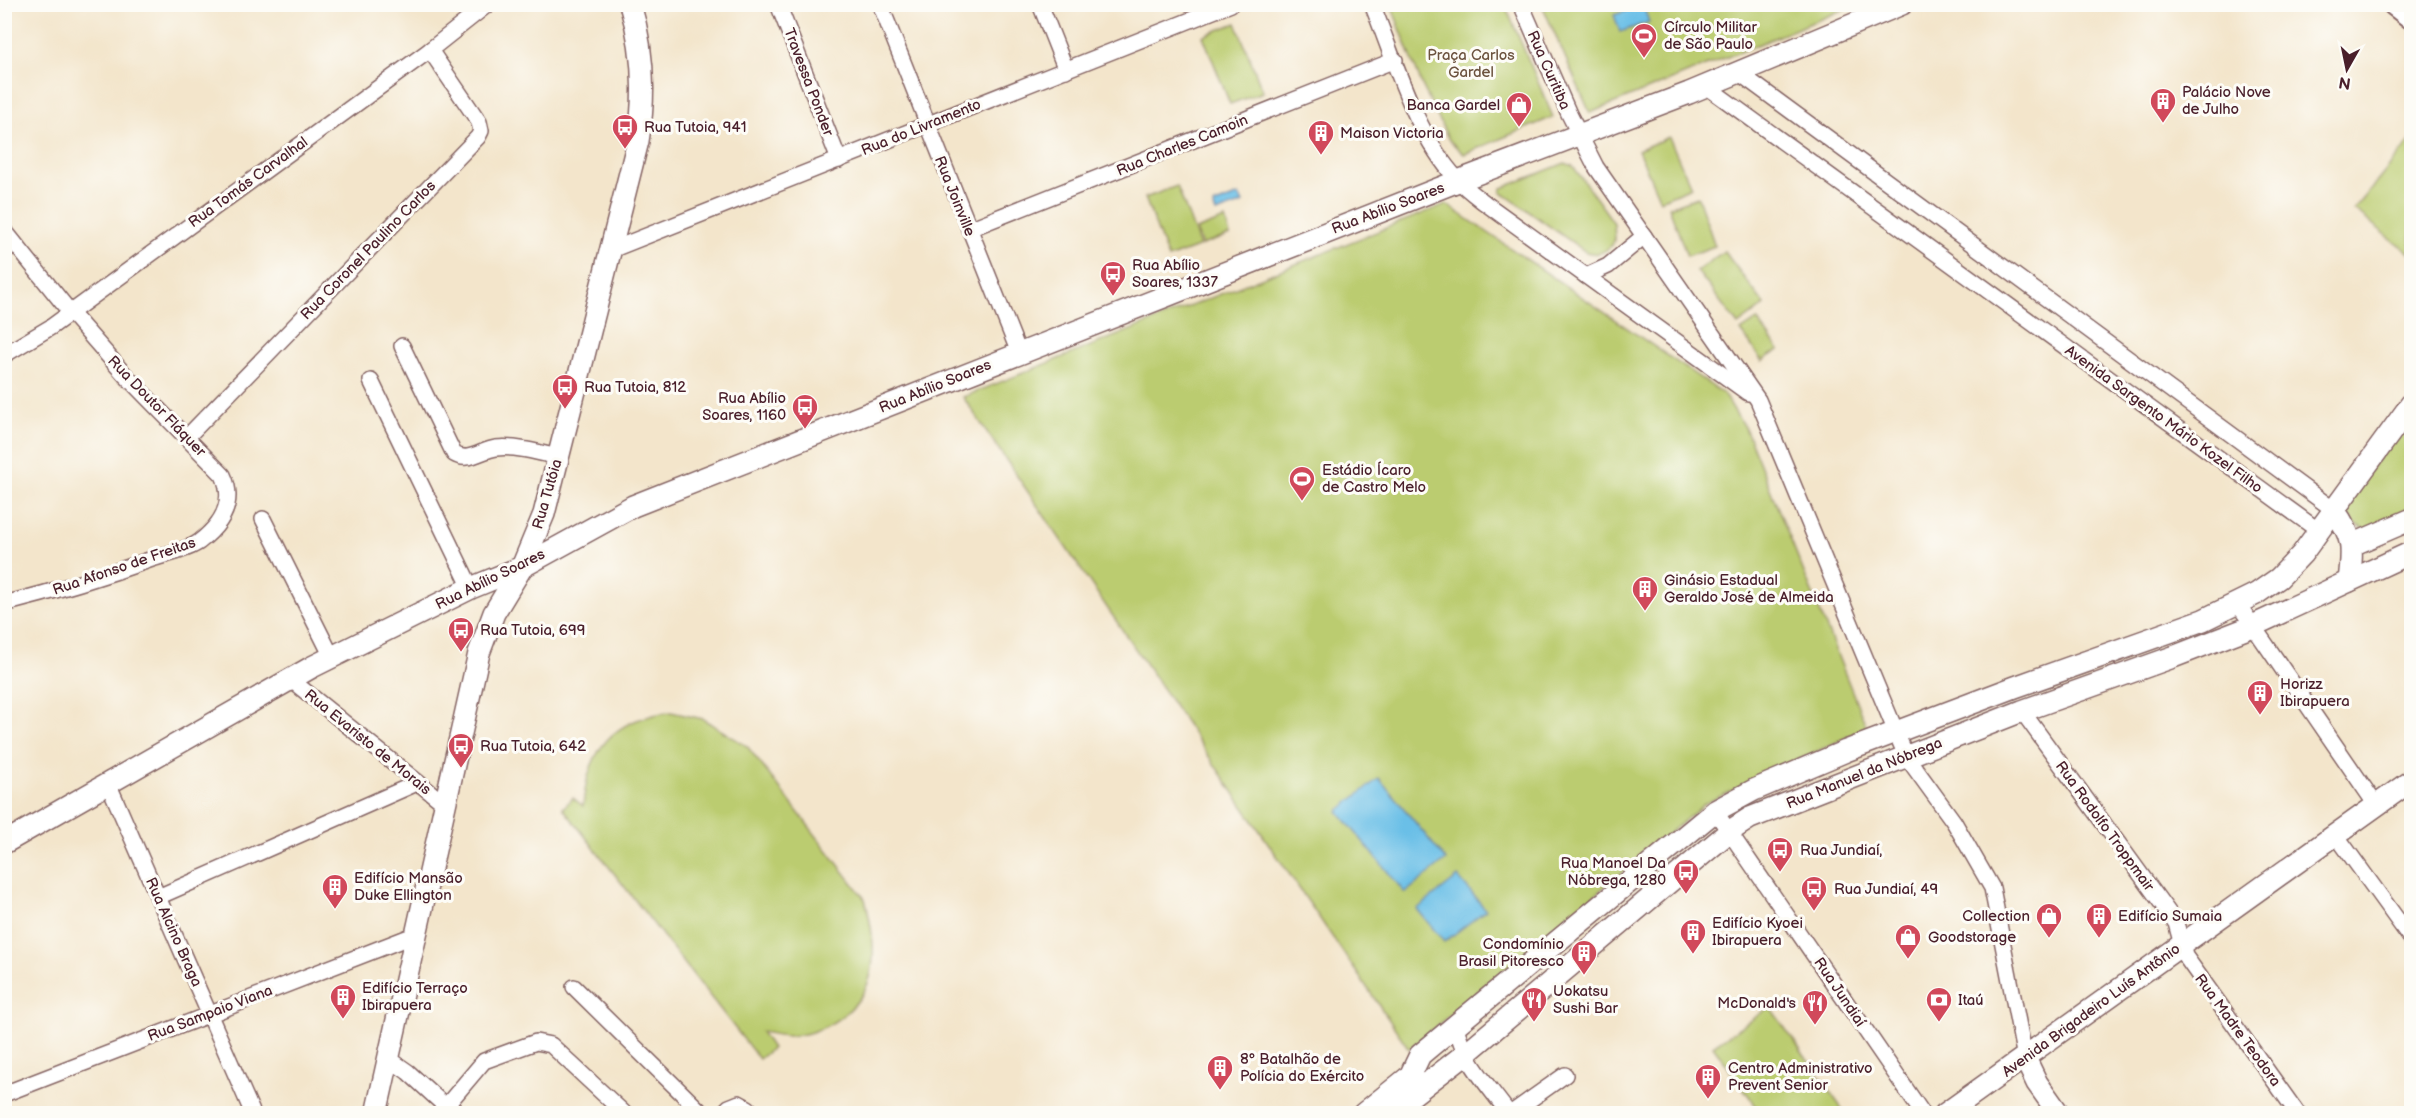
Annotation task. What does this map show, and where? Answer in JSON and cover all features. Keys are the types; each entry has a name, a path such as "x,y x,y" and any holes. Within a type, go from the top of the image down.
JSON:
{"main road":[{"path":"2394,4 2412,18"}],"street":[{"name":"Rua Tomás Carvalhal","path":"4,355 31,340 70,312 430,50 488,4"},
{"name":"Rua Tutóia","path":"376,1113 479,653 494,613 522,567 544,514 643,114 644,79 639,40 630,4"},
{"name":"Travessa Ponder","path":"778,4 839,160"},
{"name":"Rua Joinville","path":"880,4 1019,353"},
{"path":"1040,4 1066,70"},
{"name":"Rua do Livramento","path":"611,250 1066,70 1201,10 1231,4"},
{"path":"1372,4 1414,110 1440,159 1458,181 1758,400"},
{"name":"Rua Curitiba","path":"1521,4 1579,135 1596,167 1758,400 1906,756 1954,822 1992,888 2025,1058"},
{"name":"Rua Abílio Soares","path":"4,843 290,679 471,588 522,567 633,506 1458,181 1706,86 1900,5"},
{"name":"Rua Coronel Paulino Carlos","path":"187,437 478,137 481,131 479,122 430,50"},
{"name":"Rua Charles Camoin","path":"969,229 1395,60"},
{"name":"Avenida Sargento Mário Kozel Filho","path":"1738,72 2334,510"},
{"name":"Avenida Sargento Mário Kozel Filho","path":"1706,86 2319,531"},
{"name":"Rua Doutor Fláquer","path":"4,231 125,375 223,475 229,492 227,507"},
{"path":"1586,276 1608,266 1644,236"},
{"path":"2010,307 2028,286"},
{"path":"402,346 454,454 467,458 496,448 530,450 558,458"},
{"path":"371,381 471,588"},
{"name":"Rua Manuel da Nóbrega","path":"1363,1113 1410,1076 1420,1055 1716,812 1754,790 1896,732 2166,633 2238,604 2279,578 2302,554 2412,403"},
{"name":"Rua Afonso de Freitas","path":"4,604 86,583 197,544 221,521 227,507"},
{"path":"2334,510 2342,521 2352,545 2349,581"},
{"path":"263,519 332,657"},
{"path":"2352,545 2412,519"},
{"name":"Rua Manuel da Nóbrega","path":"1388,1113 1465,1054 1730,831 1750,818 2022,711 2254,626 2412,552"},
{"path":"2238,604 2376,805"},
{"path":"2166,633 2173,657"},
{"name":"Rua Evaristo de Morais","path":"290,679 446,806"},
{"name":"Rua Rodolfo Troppmair","path":"2022,711 2176,923 2182,944"},
{"name":"Avenida Brigadeiro Luís Antônio","path":"1945,1113 2412,780"},
{"name":"Rua Alcino Braga","path":"108,783 253,1113"},
{"path":"158,897 417,783"},
{"name":"Rua Jundiaí","path":"1716,812 1923,1113"},
{"path":"2336,835 2412,940"},
{"name":"Rua Sampaio Viana","path":"4,1094 417,934"},
{"name":"Rua Madre Teodora","path":"2182,944 2185,956 2298,1113"},
{"path":"574,987 703,1113"},
{"path":"1456,1025 1459,1041 1465,1054 1509,1113 1565,1075"},
{"path":"388,1058 450,1110 484,1061 536,1042 545,1042 625,1113"},
{"path":"2025,1058 2037,1083 2059,1113"},
{"path":"722,1113 739,1103 752,1113"}],"green space":[{"name":"Praça Carlos Gardel","path":"1391,5 1505,5 1553,117 1464,154 1449,140 1422,85"},
{"name":"Círculo Militar de São Paulo","path":"1542,5 1855,5 1590,113"},
{"path":"1236,23 1263,92 1230,104 1203,36"},
{"path":"1669,137 1691,187 1660,200 1638,150"},
{"path":"2411,140 2411,254 2354,210"},
{"path":"1565,163 1573,166 1614,223 1615,239 1603,252 1586,252 1501,192 1502,188"},
{"path":"1177,186 1200,246 1168,258 1145,198"},
{"path":"1698,197 1715,246 1687,256 1669,207"},
{"path":"1446,204 1725,395 1747,432 1867,728 1706,803 1409,1049 963,397"},
{"path":"1225,219 1230,235 1202,245 1196,230"},
{"path":"1724,251 1765,305 1738,325 1697,271"},
{"path":"1757,320 1779,350 1762,361 1741,331"},
{"path":"2411,413 2411,512 2367,531 2354,523 2343,506"},
{"path":"671,712 703,719 747,746 865,899 871,928 873,958 870,977 858,1000 838,1019 814,1031 788,1036 761,1032 772,1048 759,1059 563,808 573,798 583,806 591,768 597,753 607,740 633,722"},
{"path":"1770,1007 1845,1113 1761,1113 1713,1046"}],"water":[{"path":"1643,5 1649,22 1620,32 1614,15"},
{"path":"1239,195 1243,203 1216,213 1213,205"},
{"path":"1379,778 1446,860 1405,893 1338,811"},
{"path":"1458,877 1486,910 1444,942 1417,909"}],"place":[{"name":"Círculo Militar de São Paulo","path":"1644,59"},
{"name":"Palácio Nove de Julho","path":"2163,124"},
{"name":"Banca Gardel","path":"1519,128"},
{"name":"Rua Tutoia, 941","path":"625,150"},
{"name":"Maison Victoria","path":"1321,156"},
{"name":"Rua Abílio Soares, 1337","path":"1113,297"},
{"name":"Rua Tutoia, 812","path":"565,410"},
{"name":"Rua Abílio Soares, 1160","path":"805,430"},
{"name":"Estádio Ícaro de Castro Melo","path":"1302,502"},
{"name":"Ginásio Estadual Geraldo José de Almeida","path":"1645,612"},
{"name":"Rua Tutoia, 699","path":"461,653"},
{"name":"Horizz Ibirapuera","path":"2260,716"},
{"name":"Rua Tutoia, 642","path":"461,769"},
{"name":"Rua Jundiaí,","path":"1780,873"},
{"name":"Rua Manoel Da Nóbrega, 1280","path":"1686,895"},
{"name":"Edifício Mansão Duke Ellington","path":"335,910"},
{"name":"Rua Jundiaí, 49","path":"1814,912"},
{"name":"Collection","path":"2049,939"},
{"name":"Edifício Sumaia","path":"2099,939"},
{"name":"Edifício Kyoei Ibirapuera","path":"1693,955"},
{"name":"Goodstorage","path":"1908,960"},
{"name":"Condomínio Brasil Pitoresco","path":"1584,976"},
{"name":"Edifício Terraço Ibirapuera","path":"343,1020"},
{"name":"Uokatsu Sushi Bar","path":"1534,1023"},
{"name":"Itaú","path":"1939,1023"},
{"name":"McDonald's","path":"1815,1026"},
{"name":"8º Batalhão de Polícia do Exército","path":"1220,1091"},
{"name":"Centro Administrativo Prevent Senior","path":"1708,1100"}]}
